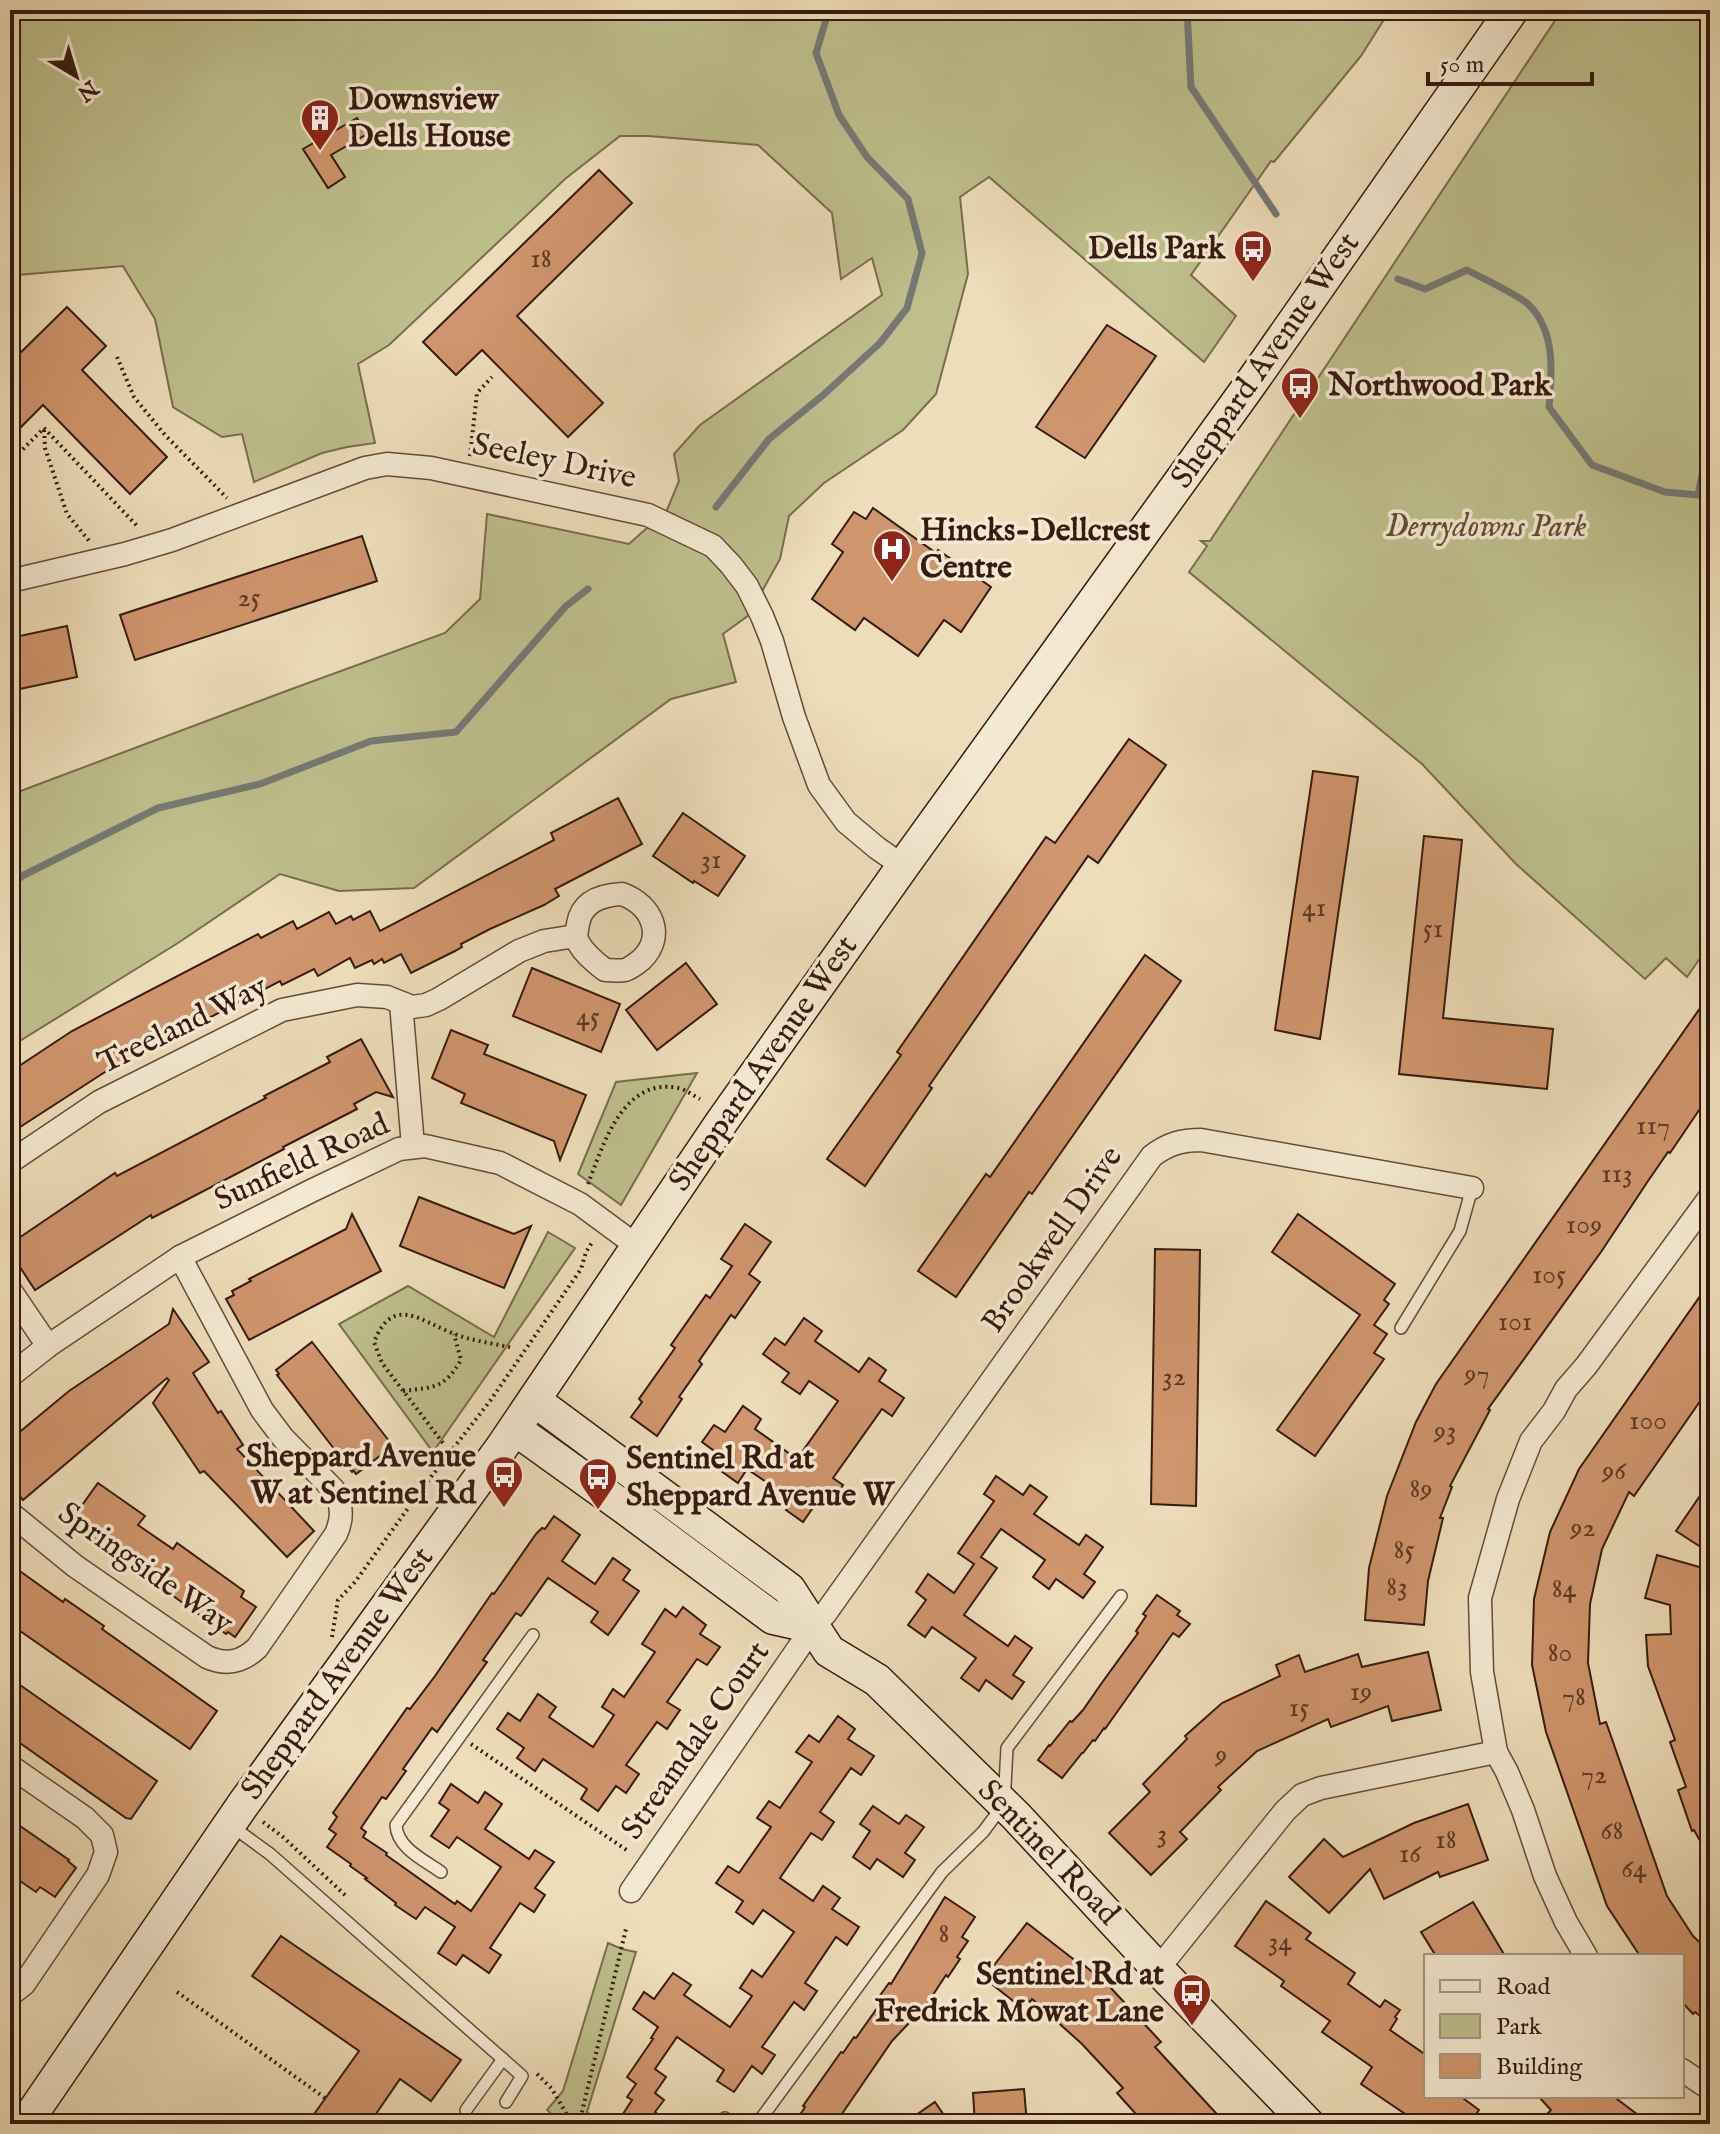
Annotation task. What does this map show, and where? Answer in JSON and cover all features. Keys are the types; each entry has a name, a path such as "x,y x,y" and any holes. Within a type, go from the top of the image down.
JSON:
{"main road":[{"name":"Sheppard Avenue West","path":"25,2124 229,1824 515,1429 723,1120 1249,386 1512,10"},
{"name":"Sentinel Road","path":"534,1400 789,1589 829,1651 877,1680 1004,1804 1308,2124"},
{"path":"515,1429 773,1618 813,1627"}],"street":[{"name":"Seeley Drive","path":"10,581 155,545 365,468 387,464 431,468 648,515 713,546 747,586 772,641 794,717 819,785 846,822 903,866"},
{"name":"Treeland Way","path":"10,1162 99,1102 282,1010 357,995 387,997 412,1007 426,1005 519,951 544,941 576,936"},
{"path":"401,1003 413,1146"},
{"name":"Brookwell Drive","path":"813,1627 1137,1176 1152,1156 1165,1146 1185,1140 1215,1142 1472,1188"},
{"name":"Sunfield Road","path":"10,1376 48,1346 180,1257 399,1149 413,1146 439,1148 500,1163 580,1204 637,1246"},
{"path":"1585,1954 1557,1904 1523,1810 1496,1752 1482,1672 1480,1598 1508,1499 1531,1441 1566,1389 1710,1197"},
{"name":"Springside Way","path":"10,1513 75,1566 217,1662 237,1662 257,1648 336,1534 342,1513 338,1496 283,1438 262,1410 180,1257"},
{"path":"10,1290 48,1346"},
{"name":"Streamdale Court","path":"631,1891 813,1627"},
{"path":"1158,1969 1302,1795 1321,1788 1496,1752"},
{"path":"10,1766 85,1818 102,1835 106,1852 90,1887 24,1984 10,1995"},
{"path":"1684,2071 1710,2089"}],"lane":[{"path":"1401,1328 1460,1231 1472,1188"},
{"path":"757,2124 942,1872 983,1832 1004,1804 1007,1748 1121,1596"},
{"path":"441,1872 406,1847 397,1833 396,1825 533,1635"},
{"path":"229,1824 270,1854 522,2076 506,2102"},
{"path":"466,2110 503,2059"}],"path":[{"path":"117,357 134,397 165,435 242,514"},
{"path":"468,476 477,393 492,377"},
{"path":"10,462 44,428"},
{"path":"44,428 155,545"},
{"path":"44,428 45,448 67,514 103,558"},
{"path":"580,1204 606,1135 617,1117 640,1094 657,1088 680,1088 700,1099"},
{"path":"330,1647 338,1600 355,1582 490,1401 581,1269 586,1252 604,1223"},
{"path":"443,1443 382,1363 374,1342 381,1325 395,1316 415,1315 454,1334 513,1348"},
{"path":"403,1391 435,1387 451,1377 461,1360 454,1334"},
{"path":"481,1751 628,1851"},
{"path":"579,2124 626,1929"},
{"path":"177,1992 325,2098"}],"green space":[{"path":"10,10 1390,10 1361,56 1274,162 1271,161 1191,275 1236,316 1204,362 989,177 960,197 968,274 936,394 903,430 824,483 789,516 780,559 749,615 723,634 736,682 671,699 414,888 339,891 280,874 178,943 10,1047 10,795 445,633 480,599 487,514 629,544 667,510 679,481 674,454 700,425 882,295 872,258 841,279 832,213 758,145 620,136 565,179 389,345 358,364 375,443 322,453 254,482 242,434 222,437 173,407 155,319 123,266 17,275 10,282"},
{"name":"Derrydowns Park","path":"1562,10 1710,10 1710,944 1687,977 1666,958 1645,979 1516,864 1422,764 1189,572 1207,546 1201,541 1210,541"},
{"path":"697,1073 621,1205 578,1174 616,1082"},
{"path":"548,1232 575,1248 433,1452 339,1324 408,1286 494,1337"},
{"path":"608,1943 636,1952 587,2112 599,2124 562,2124 547,2110 563,2091"}],"building":[{"name":"Downsview Dells House","path":"357,118 367,134 331,155 345,177 328,188 303,149"},
{"path":"599,170 632,203 517,316 603,403 568,437 482,350 456,375 423,342"},
{"path":"67,307 106,346 82,370 167,457 130,494 43,405 10,438 10,363"},
{"path":"1107,325 1156,356 1085,458 1036,427"},
{"path":"873,508 991,587 961,632 944,620 918,656 864,618 855,630 812,599 843,552 832,544 854,512 866,519"},
{"path":"362,536 377,581 135,660 120,615"},
{"path":"67,626 77,677 10,691 10,638"},
{"path":"1129,739 1166,765 1098,863 1088,856 929,1086 932,1088 865,1186 827,1159 901,1055 897,1052 1046,837 1055,843"},
{"path":"1313,771 1358,777 1320,1039 1275,1030"},
{"path":"618,798 642,844 555,889 559,896 544,905 490,929 411,973 401,954 384,963 382,959 374,964 372,960 355,968 350,958 318,976 314,969 282,985 280,981 105,1072 17,1129 16,1126 10,1130 10,1072 72,1031 258,934 261,938 293,921 297,929 329,912 336,924 370,911 380,931 554,840 551,833"},
{"path":"683,813 745,856 718,896 653,856"},
{"path":"1424,836 1462,840 1443,1018 1553,1029 1547,1089 1399,1074"},
{"path":"1145,955 1181,981 956,1297 918,1271 986,1174 990,1177"},
{"path":"686,963 717,1004 657,1050 626,1010"},
{"path":"532,968 620,1004 601,1052 513,1016"},
{"path":"1710,994 1710,1094 1488,1409 1450,1486 1440,1518 1443,1518 1428,1581 1424,1625 1365,1620 1369,1568 1387,1496 1416,1422 1436,1384"},
{"path":"451,1030 488,1045 484,1054 586,1095 560,1160 554,1141 461,1103 465,1094 432,1078"},
{"path":"361,1039 393,1097 376,1092 354,1104 357,1109 284,1149 152,1218 151,1215 35,1290 10,1252 10,1244 115,1173 117,1176 266,1098 264,1096 330,1062 327,1057"},
{"path":"419,1197 514,1234 531,1226 504,1288 400,1246"},
{"path":"352,1214 381,1271 249,1340 226,1299 234,1295 232,1291 251,1281 249,1279 346,1229"},
{"path":"1298,1214 1395,1284 1384,1300 1389,1304 1374,1325 1387,1334 1374,1353 1384,1359 1315,1456 1277,1430 1360,1315 1272,1252"},
{"path":"745,1224 771,1242 749,1274 760,1282 735,1318 731,1315 699,1361 702,1364 657,1436 631,1417 642,1402 639,1399 675,1348 671,1345 706,1295 710,1298 732,1266 721,1259"},
{"path":"1155,1249 1200,1250 1196,1506 1151,1504"},
{"path":"1710,1282 1710,1387 1634,1496 1629,1492 1602,1549 1590,1604 1588,1663 1600,1724 1606,1722 1667,1896 1693,1936 1710,1952 1710,2024 1684,2004 1684,1954 1639,1954 1607,1906 1546,1732 1532,1665 1534,1599 1550,1532 1579,1469"},
{"path":"173,1309 209,1362 193,1373 243,1445 237,1449 314,1531 287,1557 204,1471 200,1473 153,1403 169,1380 167,1378 23,1500 10,1485 10,1440 69,1391 169,1324"},
{"path":"804,1318 822,1331 815,1341 859,1372 869,1358 886,1370 879,1381 904,1398 892,1416 882,1409 833,1478 843,1485 831,1503 821,1496 803,1522 786,1510 793,1500 747,1469 738,1483 721,1471 728,1461 702,1442 714,1425 725,1432 743,1406 761,1419 755,1429 797,1459 838,1401 809,1381 800,1394 782,1382 789,1373 763,1354 775,1338 785,1345"},
{"path":"312,1342 393,1446 356,1474 277,1375 276,1370"},
{"path":"996,1476 1023,1495 1030,1485 1047,1497 1034,1514 1079,1545 1086,1535 1103,1547 1084,1574 1095,1582 1083,1598 1056,1579 1049,1589 1033,1577 1045,1560 1001,1529 981,1557 997,1568 964,1615 1008,1646 1015,1636 1032,1648 1013,1675 1024,1682 1012,1699 986,1680 979,1691 961,1678 976,1658 932,1627 925,1637 908,1625 926,1600 916,1592 928,1574 954,1593 974,1564 958,1553 994,1501 984,1494"},
{"path":"1710,1481 1710,1553 1676,1531"},
{"path":"98,1483 145,1516 138,1525 173,1549 177,1543 244,1591 241,1597 256,1607 235,1637 228,1632 226,1634 140,1572 115,1558 72,1525 70,1522"},
{"path":"554,1516 580,1535 562,1561 595,1584 613,1558 630,1570 623,1580 639,1591 608,1635 591,1622 598,1612 548,1578 521,1616 516,1613 483,1660 487,1662 437,1732 432,1728 403,1769 406,1771 386,1799 382,1797 361,1828 366,1832 363,1837 386,1855 455,1904 457,1901 471,1911 501,1867 457,1837 449,1848 431,1836 449,1810 439,1803 451,1784 478,1803 485,1792 502,1804 485,1829 529,1859 535,1850 554,1862 535,1888 545,1895 534,1912 520,1903 490,1948 501,1955 489,1973 463,1955 456,1965 438,1953 455,1927 425,1907 416,1919 395,1905 351,1864 327,1847 336,1834 329,1829 337,1817 333,1813 407,1708 410,1709 435,1676 536,1534 545,1529"},
{"path":"1657,1555 1710,1570 1710,1600 1705,1619 1710,1688 1710,1859 1692,1831 1678,1790 1686,1787 1670,1742 1675,1740 1648,1666 1646,1635 1671,1634 1670,1605 1645,1598"},
{"path":"10,1564 63,1602 65,1599 104,1626 102,1629 217,1711 190,1749 10,1624"},
{"path":"1157,1595 1180,1611 1177,1615 1190,1624 1179,1637 1173,1633 1105,1729 1062,1778 1038,1760 1083,1710 1138,1633 1136,1631 1146,1616 1143,1614"},
{"path":"683,1607 706,1625 700,1634 720,1647 707,1665 697,1659 667,1702 680,1710 667,1729 657,1722 626,1765 639,1774 626,1793 616,1786 598,1811 581,1799 587,1789 543,1759 535,1771 517,1758 524,1748 497,1729 508,1713 520,1721 538,1694 556,1707 549,1717 593,1747 614,1715 602,1707 613,1689 624,1697 655,1652 642,1644 665,1609 676,1617"},
{"path":"1428,1652 1441,1710 1392,1721 1388,1706 1331,1727 1328,1719 1257,1751 1218,1787 1221,1790 1180,1832 1187,1839 1151,1875 1109,1833 1150,1792 1143,1784 1187,1739 1185,1736 1222,1703 1280,1676 1276,1665 1299,1655 1305,1672 1358,1654 1362,1667"},
{"path":"10,1678 157,1781 131,1819 10,1736"},
{"path":"838,1716 855,1729 848,1739 874,1756 861,1775 851,1768 820,1812 834,1822 822,1840 811,1833 780,1878 813,1901 823,1886 840,1898 832,1909 859,1927 847,1945 836,1937 805,1983 817,1991 804,2010 794,2002 762,2047 775,2055 762,2074 752,2066 734,2092 717,2081 724,2070 677,2037 655,2069 666,2077 655,2093 664,2100 655,2112 670,2124 631,2124 621,2117 632,2100 627,2097 636,2084 627,2077 658,2027 633,2009 644,1992 654,1999 673,1973 691,1985 684,1995 730,2027 752,1996 740,1988 752,1970 762,1977 794,1932 763,1910 753,1924 736,1912 743,1901 716,1883 728,1866 739,1873 771,1827 757,1818 769,1801 780,1808 812,1762 796,1752 809,1735 819,1742"},
{"path":"1468,1804 1488,1860 1440,1877 1438,1872 1384,1899 1370,1869 1329,1913 1289,1877 1324,1839 1343,1857 1414,1823"},
{"path":"873,1806 899,1824 906,1815 924,1827 905,1853 915,1860 903,1877 877,1859 870,1869 853,1857 870,1831 860,1824"},
{"path":"10,1819 76,1868 55,1897 40,1887 36,1892 10,1874"},
{"path":"945,1897 975,1917 962,1937 968,1941 957,1957 960,1959 923,2010 920,2007 892,2041 835,2124 794,2124 841,2052 856,2038 880,2004 876,2001 891,1984"},
{"path":"1266,1901 1311,1933 1306,1939 1355,1973 1348,1984 1380,2007 1385,2000 1400,2010 1390,2030 1424,2054 1424,2098 1463,2098 1479,2110 1469,2124 1420,2124 1361,2084 1372,2067 1322,2032 1330,2021 1281,1986 1284,1981 1235,1946"},
{"path":"1473,1902 1504,1954 1435,1954 1421,1932"},
{"path":"1027,1923 1110,1987 1161,2042 1155,2047 1226,2124 1145,2124 1117,2093 1123,2088 1082,2044 1032,1999 1022,2008 984,1978"},
{"path":"281,1936 461,2060 431,2101 400,2079 369,2124 307,2124 359,2051 252,1976"},
{"path":"1024,2089 1027,2124 975,2124 973,2093"},
{"path":"1540,2098 1616,2098 1650,2124 1537,2124 1551,2110"},
{"path":"935,2102 950,2124 903,2124"}],"waterway":[{"path":"716,507 769,439 880,343 907,308 922,253 908,199 867,157 839,115 816,53 829,10"},
{"path":"1187,10 1191,87 1276,214"},
{"path":"1398,279 1425,289 1467,270 1528,304 1544,327 1548,339 1551,366 1549,407 1592,465 1665,492 1698,495 1710,435"},
{"path":"10,887 22,876 158,808 260,784 371,741 456,732 566,606 588,589"}],"place":[{"name":"Downsview Dells House","path":"320,152"},
{"name":"Dells Park","path":"1253,283"},
{"name":"Northwood Park","path":"1300,420"},
{"name":"Hincks-Dellcrest Centre","path":"892,583"},
{"name":"Sheppard Avenue W at Sentinel Rd","path":"504,1509"},
{"name":"Sentinel Rd at Sheppard Avenue W","path":"598,1511"},
{"name":"Sentinel Rd at Fredrick Mowat Lane","path":"1192,2027"}]}
